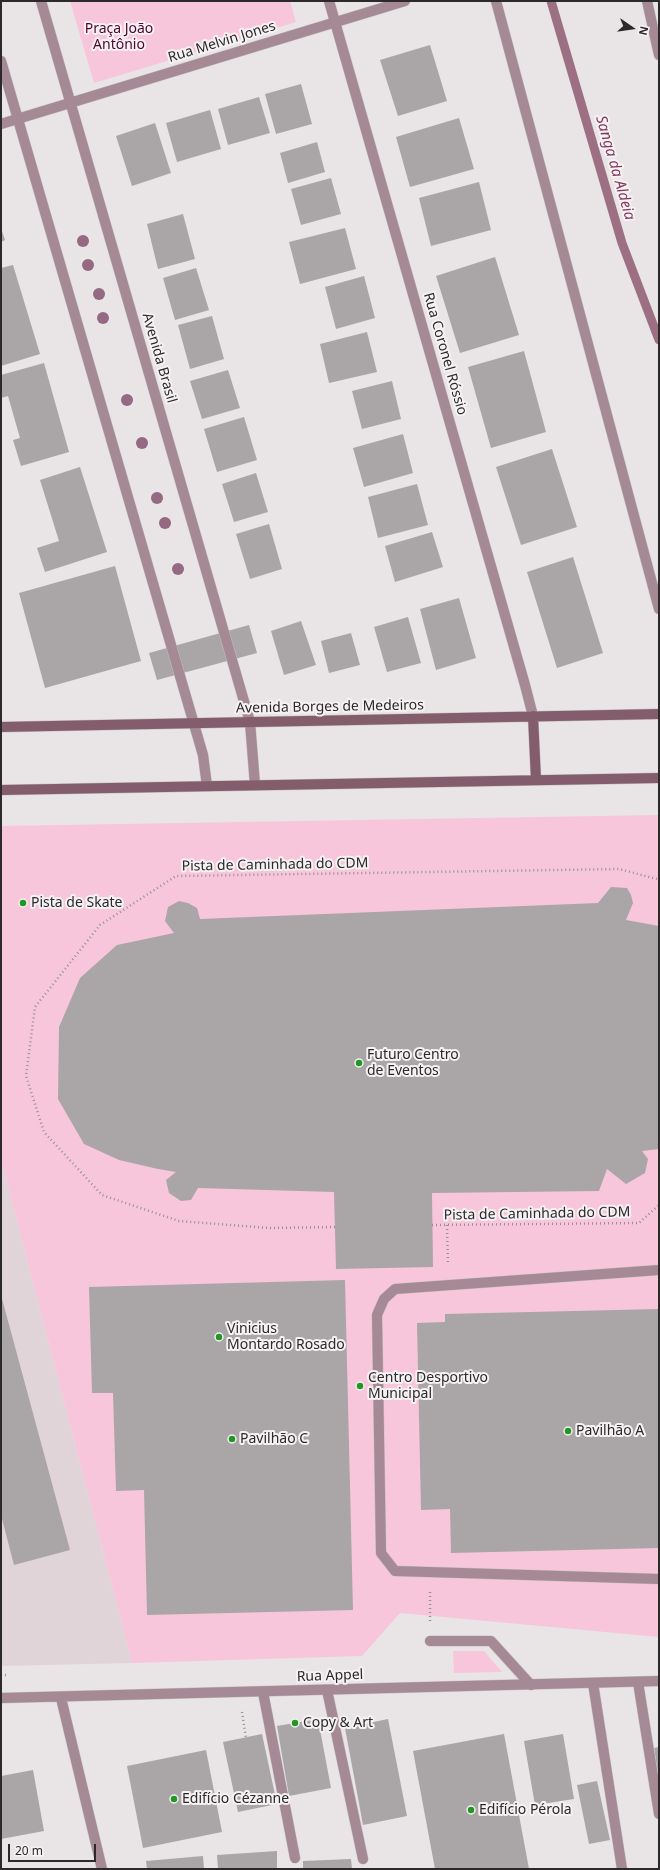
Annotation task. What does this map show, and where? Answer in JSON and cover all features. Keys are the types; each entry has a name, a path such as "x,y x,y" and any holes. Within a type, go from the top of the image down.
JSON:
{"main road":[{"name":"Avenida Borges de Medeiros","path":"1,727 659,714"},
{"path":"533,716 536,780"},
{"path":"1,790 659,778"}],"street":[{"name":"Avenida Brasil","path":"41,1 250,722 256,785"},
{"name":"Rua Coronel Róssio","path":"328,1 533,716"},
{"name":"Rua Melvin Jones","path":"1,124 405,1"},
{"path":"496,1 659,609"},
{"path":"647,1 659,55"},
{"path":"1,61 203,755 207,786"},
{"path":"659,1270 396,1289 384,1298 377,1315 381,1553 395,1571 659,1579"},
{"path":"430,1641 491,1641 532,1685"},
{"name":"Rua Appel","path":"1,1698 61,1698 659,1681"},
{"path":"638,1682 659,1814"},
{"path":"593,1683 622,1869"},
{"path":"327,1690 363,1859"},
{"path":"263,1692 295,1858"},
{"path":"61,1698 102,1869"}],"path":[{"name":"Pista de Caminhada do CDM","path":"335,1227 269,1228 179,1221 102,1195 44,1132 26,1076 35,1007 100,924 176,876 619,869 657,878 659,881"},
{"name":"Pista de Caminhada do CDM","path":"432,1226 639,1222 659,1205"},
{"path":"447,1225 449,1285"},
{"path":"239,1693 246,1738"}],"shaded area":[{"path":"1,1160 132,1663 1,1666"}],"green space":[{"name":"Praça João Antônio","path":"70,1 290,1 296,22 94,83"},
{"name":"Centro Desportivo Municipal","path":"659,815 659,1637 400,1613 362,1656 132,1663 1,1160 1,826"},
{"path":"453,1651 484,1651 502,1672 454,1673"}],"building":[{"path":"430,45 447,101 398,116 380,60"},
{"path":"301,84 312,124 276,134 265,94"},
{"path":"259,97 270,133 228,145 218,109"},
{"path":"210,110 221,149 177,162 166,123"},
{"path":"459,118 474,169 410,187 396,137"},
{"path":"155,123 171,173 132,186 116,136"},
{"path":"317,142 325,172 288,183 280,153"},
{"path":"331,178 341,214 301,225 291,189"},
{"path":"479,182 491,230 431,246 419,198"},
{"path":"183,214 195,259 158,269 147,224"},
{"path":"1,228 5,240 1,242"},
{"path":"345,228 356,269 300,284 289,242"},
{"path":"495,257 519,335 460,353 436,276"},
{"path":"13,265 40,354 1,366 1,268"},
{"path":"196,268 209,310 175,320 163,278"},
{"path":"364,276 375,318 336,329 325,287"},
{"path":"212,316 224,359 190,369 178,325"},
{"path":"367,332 377,372 329,383 320,344"},
{"path":"524,351 546,432 491,448 468,367"},
{"path":"44,363 69,452 21,466 13,440 20,438 8,396 1,398 1,375"},
{"path":"228,370 240,408 202,419 190,381"},
{"path":"392,381 401,419 362,429 352,391"},
{"path":"244,417 257,460 217,472 204,429"},
{"path":"403,434 413,473 364,487 353,448"},
{"path":"552,449 577,527 521,545 496,467"},
{"path":"80,467 107,552 45,572 37,548 59,541 40,480"},
{"path":"256,473 268,512 234,522 222,484"},
{"path":"417,484 428,525 378,538 368,497"},
{"path":"269,524 282,569 250,579 236,534"},
{"path":"432,532 443,567 395,582 385,546"},
{"path":"573,557 603,653 557,668 527,572"},
{"path":"115,566 141,661 45,688 19,593"},
{"path":"459,598 476,658 436,670 420,609"},
{"path":"408,617 421,663 387,672 374,627"},
{"path":"301,621 316,665 284,675 271,631"},
{"path":"249,625 257,653 157,680 149,653"},
{"path":"351,633 360,665 329,673 321,641"},
{"name":"Futuro Centro de Eventos","path":"611,887 627,888 631,895 633,903 626,920 659,926 659,1149 642,1151 648,1159 645,1173 626,1184 607,1169 599,1191 432,1193 433,1267 336,1269 334,1192 198,1188 191,1200 181,1201 169,1193 166,1180 176,1172 119,1160 84,1144 58,1099 59,1027 80,978 117,945 174,933 165,921 168,907 179,901 188,903 197,908 200,919 598,903"},
{"path":"345,1280 353,1610 147,1615 144,1490 116,1491 113,1393 92,1393 89,1287"},
{"path":"1,1295 70,1550 14,1565 1,1515"},
{"name":"Pavilhão A","path":"659,1309 659,1548 451,1553 450,1509 421,1510 417,1323 445,1322 445,1314"},
{"path":"318,1719 331,1788 289,1796 277,1726"},
{"path":"388,1719 407,1816 363,1825 345,1728"},
{"path":"262,1734 277,1804 238,1812 223,1742"},
{"name":"Edifício Pérola","path":"504,1734 529,1869 435,1869 413,1751"},
{"path":"563,1734 574,1799 535,1805 524,1741"},
{"path":"659,1747 659,1774 658,1774 654,1748"},
{"name":"Edifício Cézanne","path":"206,1750 222,1832 143,1848 127,1766"},
{"path":"33,1770 44,1831 1,1839 1,1776"},
{"path":"597,1781 610,1840 589,1844 577,1785"},
{"path":"277,1851 277,1869 218,1869 217,1855"},
{"path":"203,1856 204,1869 147,1869 146,1861"},
{"path":"351,1859 352,1869 303,1869 303,1861"}],"waterway":[{"name":"Sanga da Aldeia","path":"551,1 622,243 659,340"}],"place":[{"name":"Pista de Skate","path":"23,903"},
{"name":"Futuro Centro de Eventos","path":"359,1063"},
{"name":"Vinicius Montardo Rosado","path":"219,1337"},
{"name":"Centro Desportivo Municipal","path":"360,1386"},
{"name":"Pavilhão A","path":"568,1431"},
{"name":"Pavilhão C","path":"232,1439"},
{"name":"Copy & Art","path":"295,1723"},
{"name":"Edifício Cézanne","path":"174,1799"},
{"name":"Edifício Pérola","path":"471,1810"}]}
